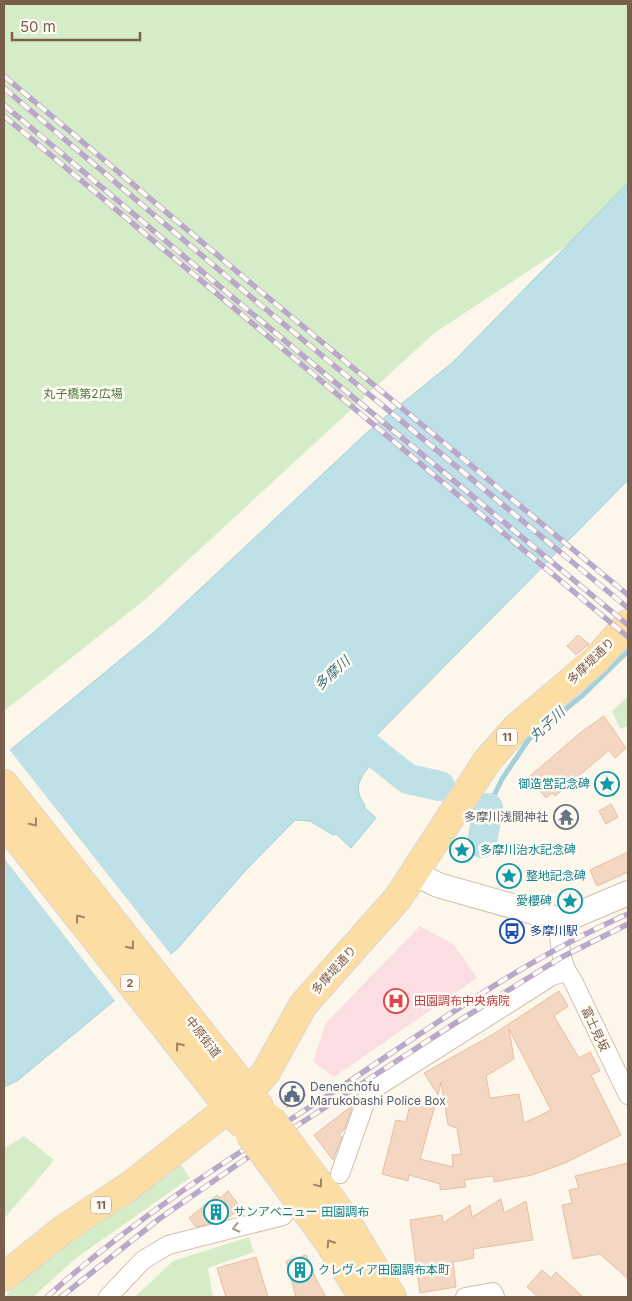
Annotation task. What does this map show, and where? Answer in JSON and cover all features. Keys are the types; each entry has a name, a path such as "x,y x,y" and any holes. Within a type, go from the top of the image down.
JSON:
{"main road":[{"name":"多摩堤通り","path":"4,1277 58,1234 131,1185 238,1101 266,1072 304,1004 392,906 482,769 501,744 516,728 595,661 628,624"},
{"name":"中原街道","path":"4,784 218,1076"},
{"name":"中原街道","path":"4,822 218,1076 279,1152 341,1214 392,1297"},
{"name":"中原街道","path":"279,1152 324,1234 363,1297"}],"street":[{"path":"414,873 438,885 558,920 628,894"},
{"name":"富士見坂","path":"558,920 560,948 566,972 572,979 626,1091"},
{"path":"340,1174 368,1092 552,976 566,972"},
{"path":"108,1297 143,1260 168,1245 283,1216"},
{"path":"465,1297 493,1292 495,1297"}],"shaded area":[{"name":"田園調布中央病院","path":"420,926 454,945 477,978 334,1077 313,1061 326,1023"}],"green space":[{"name":"丸子橋第2広場","path":"4,4 628,4 628,205 433,334 147,598 4,711"},
{"path":"628,696 628,726 620,729 612,711"},
{"path":"24,1136 54,1160 4,1219 4,1148"},
{"path":"179,1162 190,1178 76,1258 33,1297 4,1297 63,1245"},
{"path":"249,1237 254,1252 208,1268 213,1297 135,1297 173,1261"}],"water":[{"name":"多摩川","path":"628,183 628,480 366,746 368,768 360,781 358,790 365,805 364,807 376,818 351,848 336,834 333,835 310,821 295,820 245,871 178,948 17,1081 4,1087 4,755 153,633 376,424 452,363"}],"pier":[{"path":"8,748 172,956 116,1002 4,858 4,752"}],"building":[{"path":"578,635 589,644 576,655 567,646"},
{"path":"604,716 626,748 615,758 609,750 555,796 552,793 546,798 529,777 580,733"},
{"path":"611,804 618,817 606,824 599,811"},
{"path":"628,852 628,872 597,886 590,870"},
{"path":"559,991 568,1006 554,1016 579,1058 590,1052 600,1071 591,1075 621,1135 565,1163 532,1175 494,1182 493,1176 464,1180 466,1187 440,1190 440,1184 409,1175 408,1181 382,1174 396,1120 406,1122 412,1096 436,1102 420,1159 453,1167 452,1155 461,1154 457,1128 448,1125 441,1082 438,1095 424,1073 492,1035","holes":["509,1029 551,1110 524,1123 519,1094 490,1098 486,1076 514,1059"]},
{"path":"298,1086 306,1095 287,1108 286,1087"},
{"path":"353,1105 344,1130 339,1134 342,1137 333,1160 314,1135"},
{"path":"628,1163 628,1279 600,1254 573,1259 562,1205 572,1203 569,1190 579,1188 575,1176"},
{"name":"サンアベニュー 田園調布","path":"228,1191 241,1208 228,1218 227,1216 222,1220 196,1227 189,1218 217,1195 220,1198"},
{"path":"501,1199 504,1213 526,1201 533,1240 473,1249 474,1258 453,1262 456,1287 420,1293 410,1220 442,1215 443,1223 470,1205 472,1217"},
{"name":"クレヴィア田園調布本町","path":"306,1255 326,1297 296,1297 286,1261"},
{"path":"256,1257 268,1297 226,1297 217,1268"},
{"path":"542,1270 551,1278 556,1272 583,1297 538,1297 527,1287"}],"waterway":[{"name":"丸子川","path":"481,807 488,808 502,779 529,739 583,695 628,651"},
{"path":"335,721 408,779 440,786"},
{"name":"丸子川","path":"482,843 488,808"}],"railway":[{"path":"4,76 628,595"},
{"path":"4,88 251,297 628,608"},
{"path":"4,105 628,625"},
{"path":"4,116 628,637"},
{"path":"47,1297 117,1239 229,1159 482,993 554,951 628,914"},
{"path":"61,1297 159,1219 241,1162 452,1025 562,957 628,924"}],"place":[{"name":"御造営記念碑","path":"607,784"},
{"name":"多摩川浅間神社","path":"566,817"},
{"name":"多摩川治水記念碑","path":"462,850"},
{"name":"整地記念碑","path":"509,876"},
{"name":"愛櫻碑","path":"570,901"},
{"name":"多摩川駅","path":"512,931"},
{"name":"田園調布中央病院","path":"396,1001"},
{"name":"Denenchofu Marukobashi Police Box","path":"292,1094"},
{"name":"サンアベニュー 田園調布","path":"216,1212"},
{"name":"クレヴィア田園調布本町","path":"300,1270"}]}
